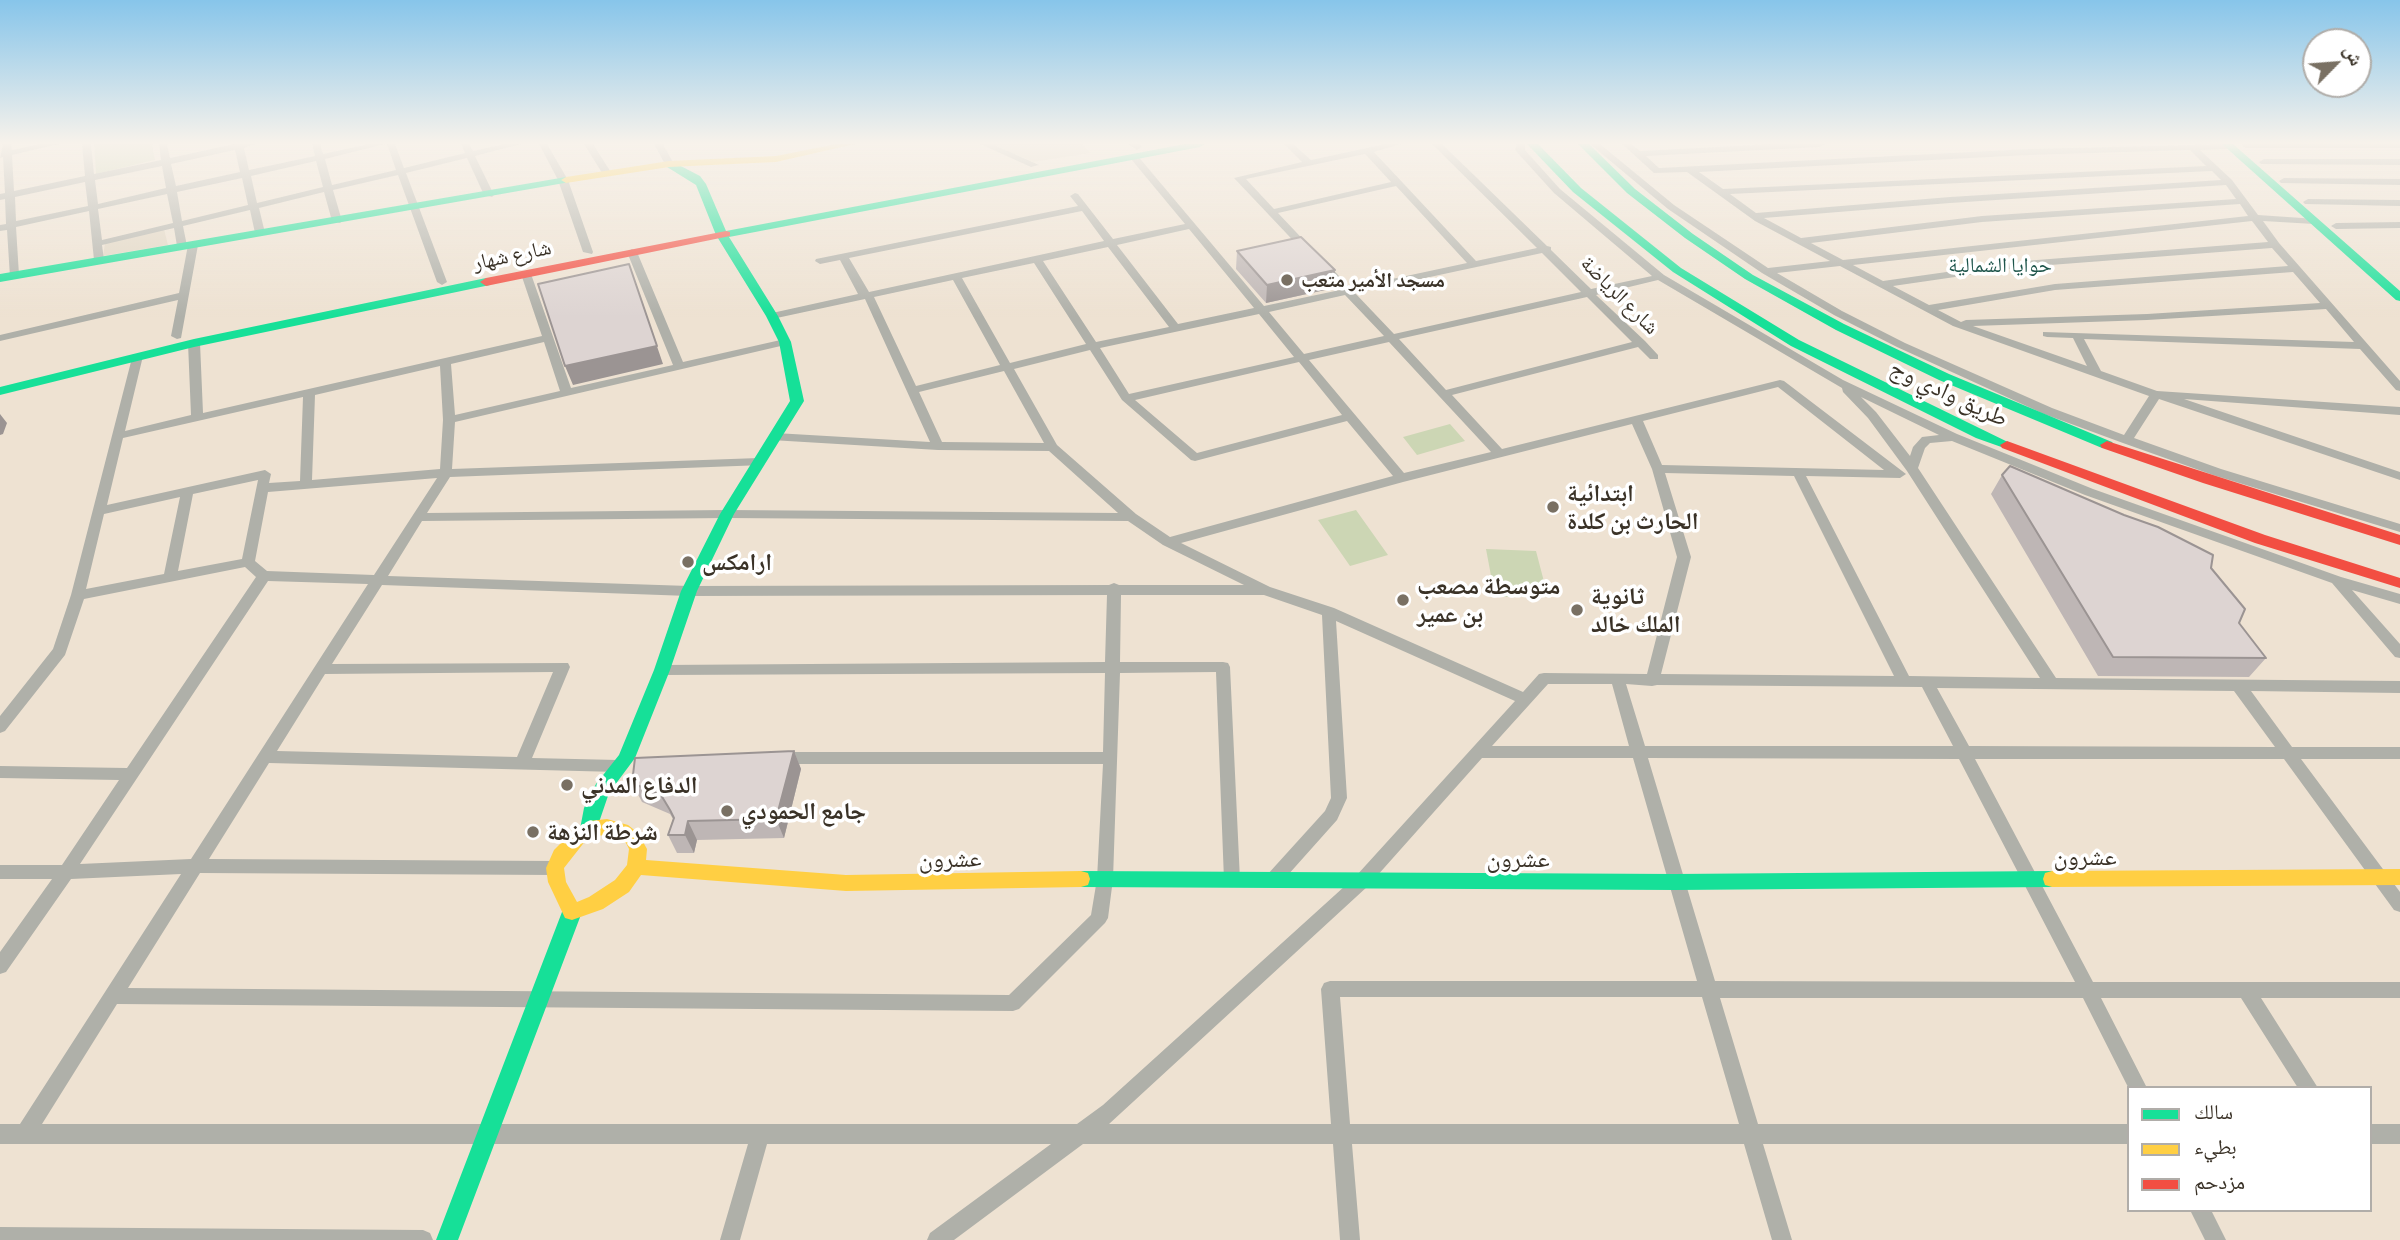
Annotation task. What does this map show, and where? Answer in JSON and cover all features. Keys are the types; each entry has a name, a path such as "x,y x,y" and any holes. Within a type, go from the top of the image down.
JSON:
{"main road":[{"path":"7,277 97,252 188,246 449,202"},
{"path":"589,829 593,808 628,761 689,591 726,514 797,401 785,342 720,231 707,202"},
{"name":"شارع شهار","path":"0,391 194,343 859,202"},
{"name":"شارع شهار","path":"0,380 177,336 588,252 720,231 867,202"},
{"name":"طريق وادي وج","path":"1592,202 1677,270 1795,343 1981,435 2122,490 2400,583"},
{"name":"طريق وادي وج","path":"1645,202 1749,277 1840,327 1944,377 2071,431 2275,501 2400,540"},
{"path":"2295,202 2400,297"},
{"path":"2308,202 2396,278"},
{"path":"1759,321 1712,282 1622,217 1621,211 1639,211 1745,282 1791,300"},
{"path":"2275,501 2336,535 2400,554"},
{"path":"447,1240 572,912 596,903 622,886 636,867 638,849 632,838 622,830 607,827 589,829 570,844 555,868 557,882 572,912"},
{"name":"عشرون","path":"636,867 846,883 1105,879 1675,882 2400,877"}],"street":[{"path":"4,202 7,277"},
{"path":"91,202 97,252 178,224 270,202"},
{"path":"5,226 116,202"},
{"path":"174,202 178,224 188,246 177,336"},
{"path":"252,202 260,233"},
{"path":"331,202 337,220"},
{"path":"412,202 442,282"},
{"path":"571,202 588,252"},
{"path":"1079,202 1176,329"},
{"path":"1175,202 1191,226 1229,264 1262,311 1401,478"},
{"path":"1262,202 1300,248 1348,291 1499,453"},
{"path":"1272,212 1316,202"},
{"path":"1415,202 1474,265"},
{"name":"شارع الرياضة","path":"1497,202 1654,357"},
{"path":"1570,202 1660,277 1839,382 1953,437 2089,492 2336,580 2400,599"},
{"path":"1666,202 1766,271 1838,313 1974,380 2217,472 2400,528"},
{"path":"1733,202 1800,241 1958,324 2400,476"},
{"path":"1754,216 1929,202"},
{"path":"1800,241 1982,219 2230,202"},
{"path":"2244,202 2275,245 2400,388"},
{"path":"2308,202 2400,203"},
{"path":"820,261 1084,208"},
{"path":"1766,271 2256,218 2314,221"},
{"path":"2336,226 2400,225"},
{"path":"772,316 1191,226"},
{"path":"1883,284 2024,264 2275,245"},
{"path":"912,390 1093,346 1546,249"},
{"path":"632,252 679,366"},
{"path":"843,256 866,296 938,446"},
{"path":"1037,259 1126,398 1195,457 1350,418"},
{"path":"1929,308 2055,287 2296,269"},
{"path":"526,274 566,393"},
{"path":"956,276 1052,447 1131,517 1168,542 1265,590 1329,612 1525,699"},
{"path":"1126,398 1660,277"},
{"path":"0,338 184,295"},
{"path":"1958,324 2147,317 2329,306"},
{"path":"2047,334 2365,349 2400,379"},
{"path":"2077,335 2096,373"},
{"path":"117,436 548,338"},
{"path":"450,420 785,342"},
{"path":"194,343 197,418"},
{"path":"1443,394 1641,343"},
{"path":"0,727 60,650 78,595 137,356"},
{"path":"24,1135 446,473 450,420 444,363"},
{"path":"1839,382 1872,415 1914,471 2052,684"},
{"path":"1168,542 1401,478 1780,383 1898,474"},
{"path":"306,484 309,393"},
{"path":"2127,440 2156,394"},
{"path":"2156,394 2400,411"},
{"path":"1636,419 1658,470 1684,557 1652,681"},
{"path":"775,437 938,446 1052,447"},
{"path":"1914,471 1919,447 1926,440 1953,437"},
{"path":"264,488 446,473 759,462"},
{"path":"1658,470 1898,474 1914,471"},
{"path":"1798,472 1905,683"},
{"path":"99,511 265,474 248,562"},
{"path":"170,577 187,492"},
{"path":"420,517 726,514 1131,517"},
{"path":"78,595 248,562"},
{"path":"248,562 264,576 689,591 1114,588 1265,590"},
{"path":"0,966 66,873 264,576"},
{"path":"2336,580 2400,653"},
{"path":"113,996 1013,1003 1100,918 1105,879 1111,758 1114,588"},
{"path":"1273,880 1331,816 1339,798 1329,612"},
{"path":"323,669 563,667 522,763"},
{"path":"662,670 1223,667 1232,880"},
{"path":"937,1240 1110,1112 1362,881 1544,678 1618,681 2400,687"},
{"path":"1618,681 1782,1240"},
{"path":"1927,683 2137,1086"},
{"path":"2238,685 2400,905"},
{"path":"1478,752 2400,752"},
{"path":"267,757 522,763 628,761"},
{"path":"764,758 1111,758"},
{"path":"0,772 130,774"},
{"path":"0,872 66,873 196,866 555,868"},
{"path":"1350,1240 1331,989 2400,990"},
{"path":"2245,989 2308,1086"},
{"path":"0,1135 2127,1134"},
{"path":"2372,1134 2400,1134"},
{"path":"730,1240 760,1135"},
{"path":"2201,1212 2216,1240"},
{"path":"0,1237 423,1240"}],"shaded area":[{"path":"164,229 168,245 103,256 105,243"}],"green space":[{"path":"1450,424 1465,441 1417,455 1403,437"},
{"path":"1356,510 1388,555 1350,566 1318,520"},
{"path":"1486,549 1536,551 1548,597 1495,597"}],"building":[{"path":"1301,237 1335,270 1267,285 1237,251"},
{"path":"629,264 657,346 565,366 538,284"},
{"path":"2010,466 2158,527 2213,555 2211,568 2245,609 2239,623 2266,658 2113,657 2002,475"},
{"name":"جامع الحمودي","path":"794,751 776,819 688,821 685,835 668,835 674,818 661,795 632,783 635,758"}],"traffic: fast":[{"path":"0,278 440,202"},
{"path":"589,829 593,808 602,789 626,758 662,670 689,591 727,514 797,401 785,342 722,235 708,202"},
{"path":"726,234 895,202"},
{"path":"1592,202 1677,270 1795,343 1981,435 2007,445"},
{"path":"1645,202 1749,277 1840,327 1944,377 2107,445"},
{"path":"2292,202 2400,297"},
{"path":"0,391 194,343 486,282"},
{"path":"1081,879 1675,882 2052,879"},
{"path":"447,1240 572,912"}],"traffic: slow":[{"path":"607,827 622,830 632,838 638,849 636,867 622,886 596,903 572,912 557,882 555,868 561,856 580,835 589,829 607,827"},
{"path":"636,867 846,883 1081,879"},
{"path":"2052,879 2400,877"}],"traffic: jam":[{"path":"486,282 726,234"},
{"path":"2007,445 2260,539 2400,583"},
{"path":"2107,445 2208,480 2400,540"}],"place":[{"name":"مسجد الأمير متعب","path":"1287,280"},
{"name":"ابتدائية الحارث بن كلدة","path":"1553,507"},
{"name":"ارامكس","path":"688,562"},
{"name":"متوسطة مصعب بن عمير","path":"1403,600"},
{"name":"ثانوية الملك خالد","path":"1577,610"},
{"name":"الدفاع المدني","path":"567,785"},
{"name":"جامع الحمودي","path":"727,811"},
{"name":"شرطة النزهة","path":"533,832"}],"district":[{"name":"حوايا الشمالية","path":"2000,265"}]}
